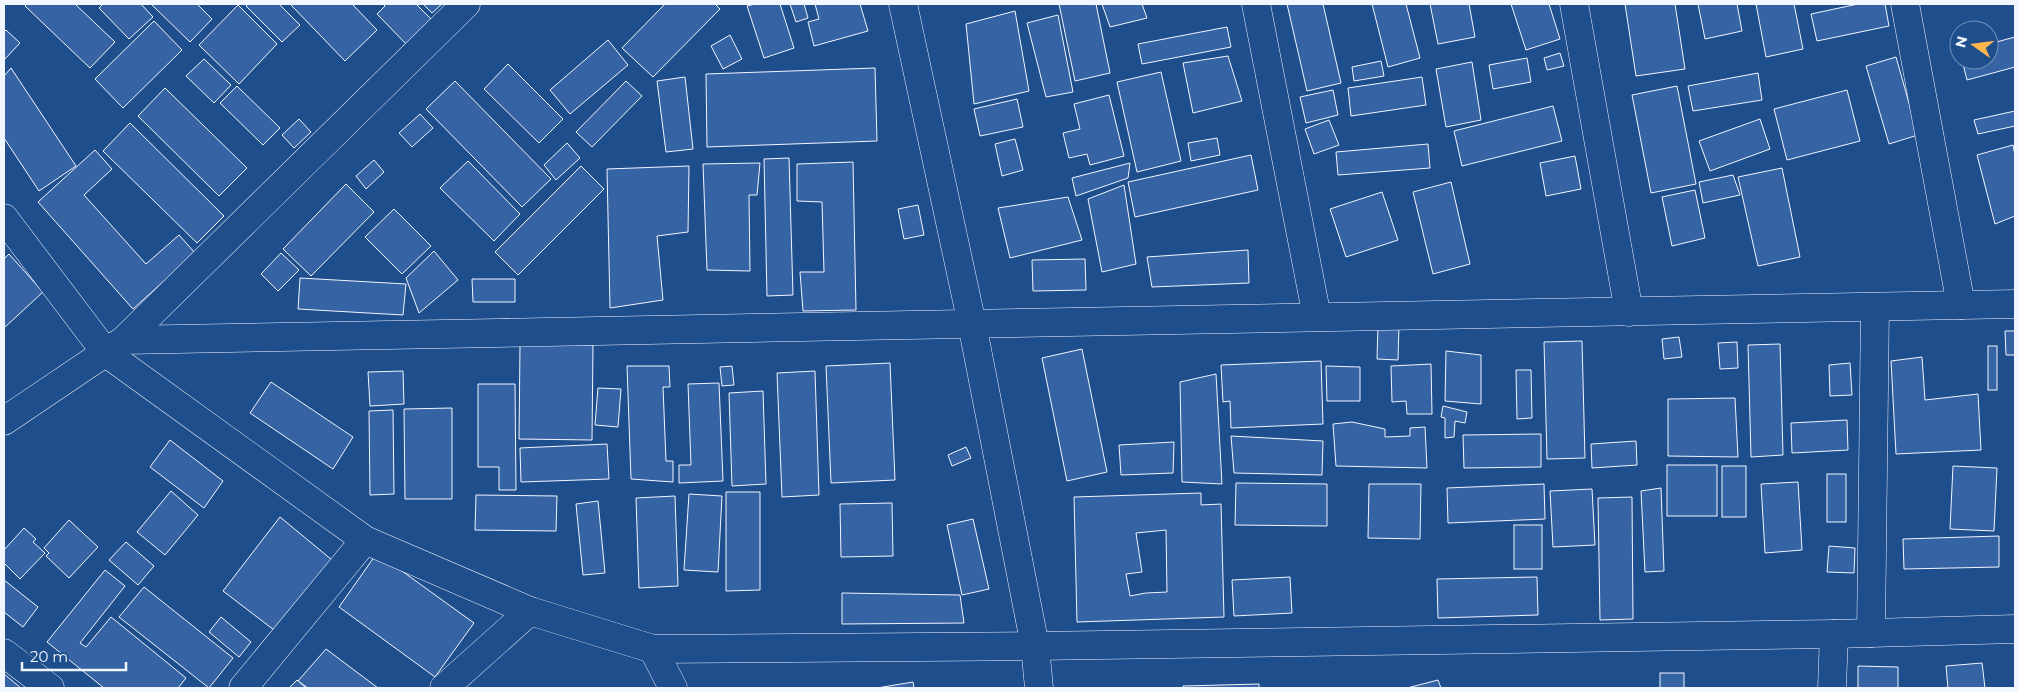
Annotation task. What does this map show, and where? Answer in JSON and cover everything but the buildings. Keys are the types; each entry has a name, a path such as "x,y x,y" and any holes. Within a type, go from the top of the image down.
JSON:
{"street":[{"path":"4,422 115,347 466,4"},
{"path":"903,4 972,324 1035,646 1039,688"},
{"path":"1256,4 1317,317"},
{"path":"1574,4 1629,312"},
{"path":"1905,4 1961,305"},
{"path":"4,218 115,347 364,540 530,610 653,649 1035,646 1834,634 2015,629"},
{"path":"115,347 972,324 2015,304"},
{"path":"1871,633 1875,307"},
{"path":"243,688 364,540"},
{"path":"444,688 530,610"},
{"path":"1832,688 1834,634"},
{"path":"653,649 673,688"},
{"path":"4,652 50,688"}]}
